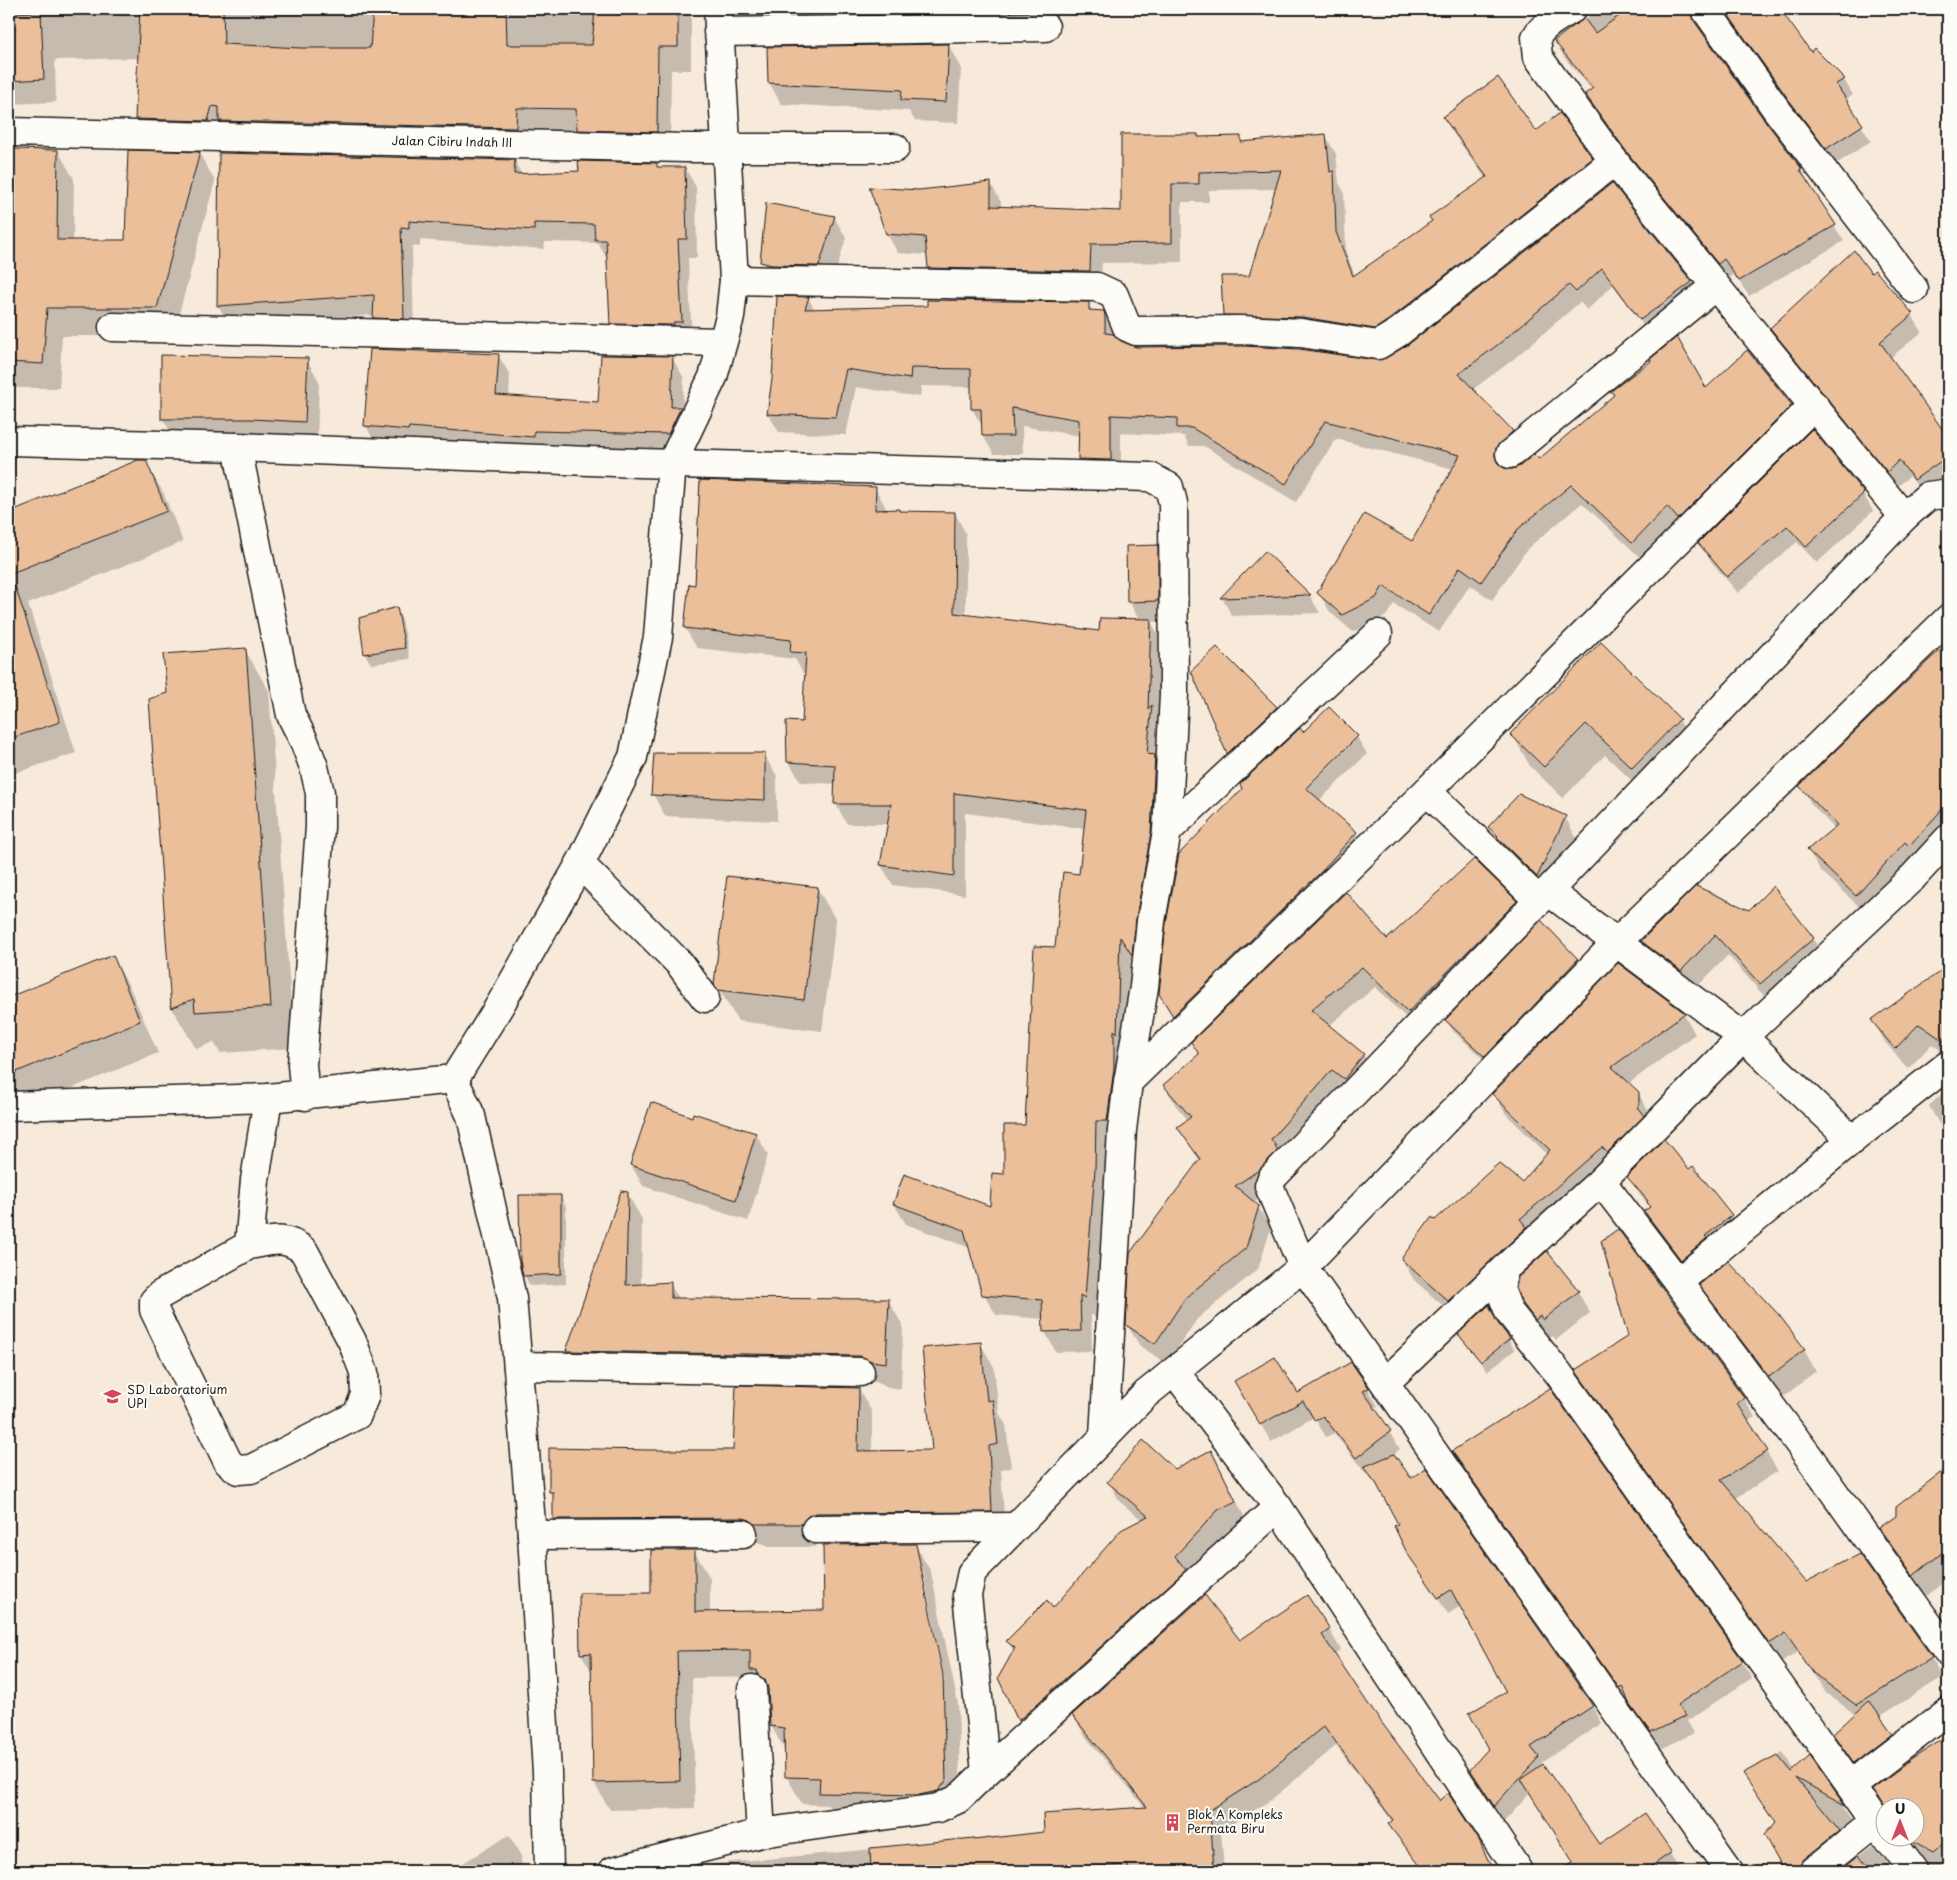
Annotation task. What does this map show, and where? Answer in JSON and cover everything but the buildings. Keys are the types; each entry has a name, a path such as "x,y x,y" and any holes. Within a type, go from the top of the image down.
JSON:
{"street":[{"path":"1572,9 1538,33 1536,37 1538,57 1614,161 1904,517"},
{"path":"1705,9 1776,109 1914,289"},
{"path":"454,1079 500,1005 580,864 633,757 658,637 672,464 713,377 730,317 734,280 718,20 1045,27"},
{"name":"Jalan Cibiru Indah III","path":"9,132 726,148 895,148"},
{"path":"734,280 1097,287 1114,295 1127,327 1136,331 1242,330 1301,333 1378,345 1400,332 1614,161"},
{"path":"1510,454 1715,286"},
{"path":"112,327 722,342"},
{"path":"1128,1082 1427,791 1814,405"},
{"path":"9,440 237,446 672,464 1150,477 1169,487 1173,503 1174,694 1167,831 1151,921 1144,987 1122,1130 1104,1436"},
{"path":"237,446 291,715 304,740 320,793 320,826 302,1065 306,1096"},
{"path":"1729,1871 1303,1267 1270,1186 1272,1178 1544,896 1904,517 1928,496 1943,494 1948,497"},
{"path":"986,1772 967,1596 972,1572 1146,1394 1303,1267 1617,942 1948,619"},
{"path":"1167,831 1378,634"},
{"path":"1427,791 1544,896 1617,942 1743,1037 1852,1140"},
{"path":"1385,1383 1504,1269 1601,1181 1743,1037 1913,877 1948,839"},
{"path":"580,864 679,963 705,998"},
{"path":"1678,1282 1852,1140 1948,1065"},
{"path":"9,1106 306,1096 454,1079"},
{"path":"454,1079 471,1116 512,1298 532,1535 547,1772 550,1871"},
{"path":"249,1244 255,1180 268,1098"},
{"path":"1601,1181 1809,1457 1948,1652"},
{"path":"280,1240 295,1243 304,1251 352,1341 364,1372 365,1395 357,1415 251,1470 238,1470 228,1462 154,1310 154,1302 160,1295 249,1244 280,1240"},
{"path":"1504,1269 1500,1289 1509,1312 1558,1374 1874,1817"},
{"path":"518,1366 860,1372"},
{"path":"1175,1372 1278,1507 1518,1871"},
{"path":"613,1871 761,1833 938,1808 958,1799 1278,1507"},
{"path":"816,1529 1016,1527"},
{"path":"532,1535 744,1534"},
{"path":"752,1689 761,1833"},
{"path":"1852,1785 1948,1711"},
{"path":"1814,1871 1874,1835"},
{"path":"1896,1848 1913,1871"}],"place":[{"name":"SD Laboratorium UPI","path":"113,1397"},
{"name":"Blok A Kompleks Permata Biru","path":"1173,1822"}]}
